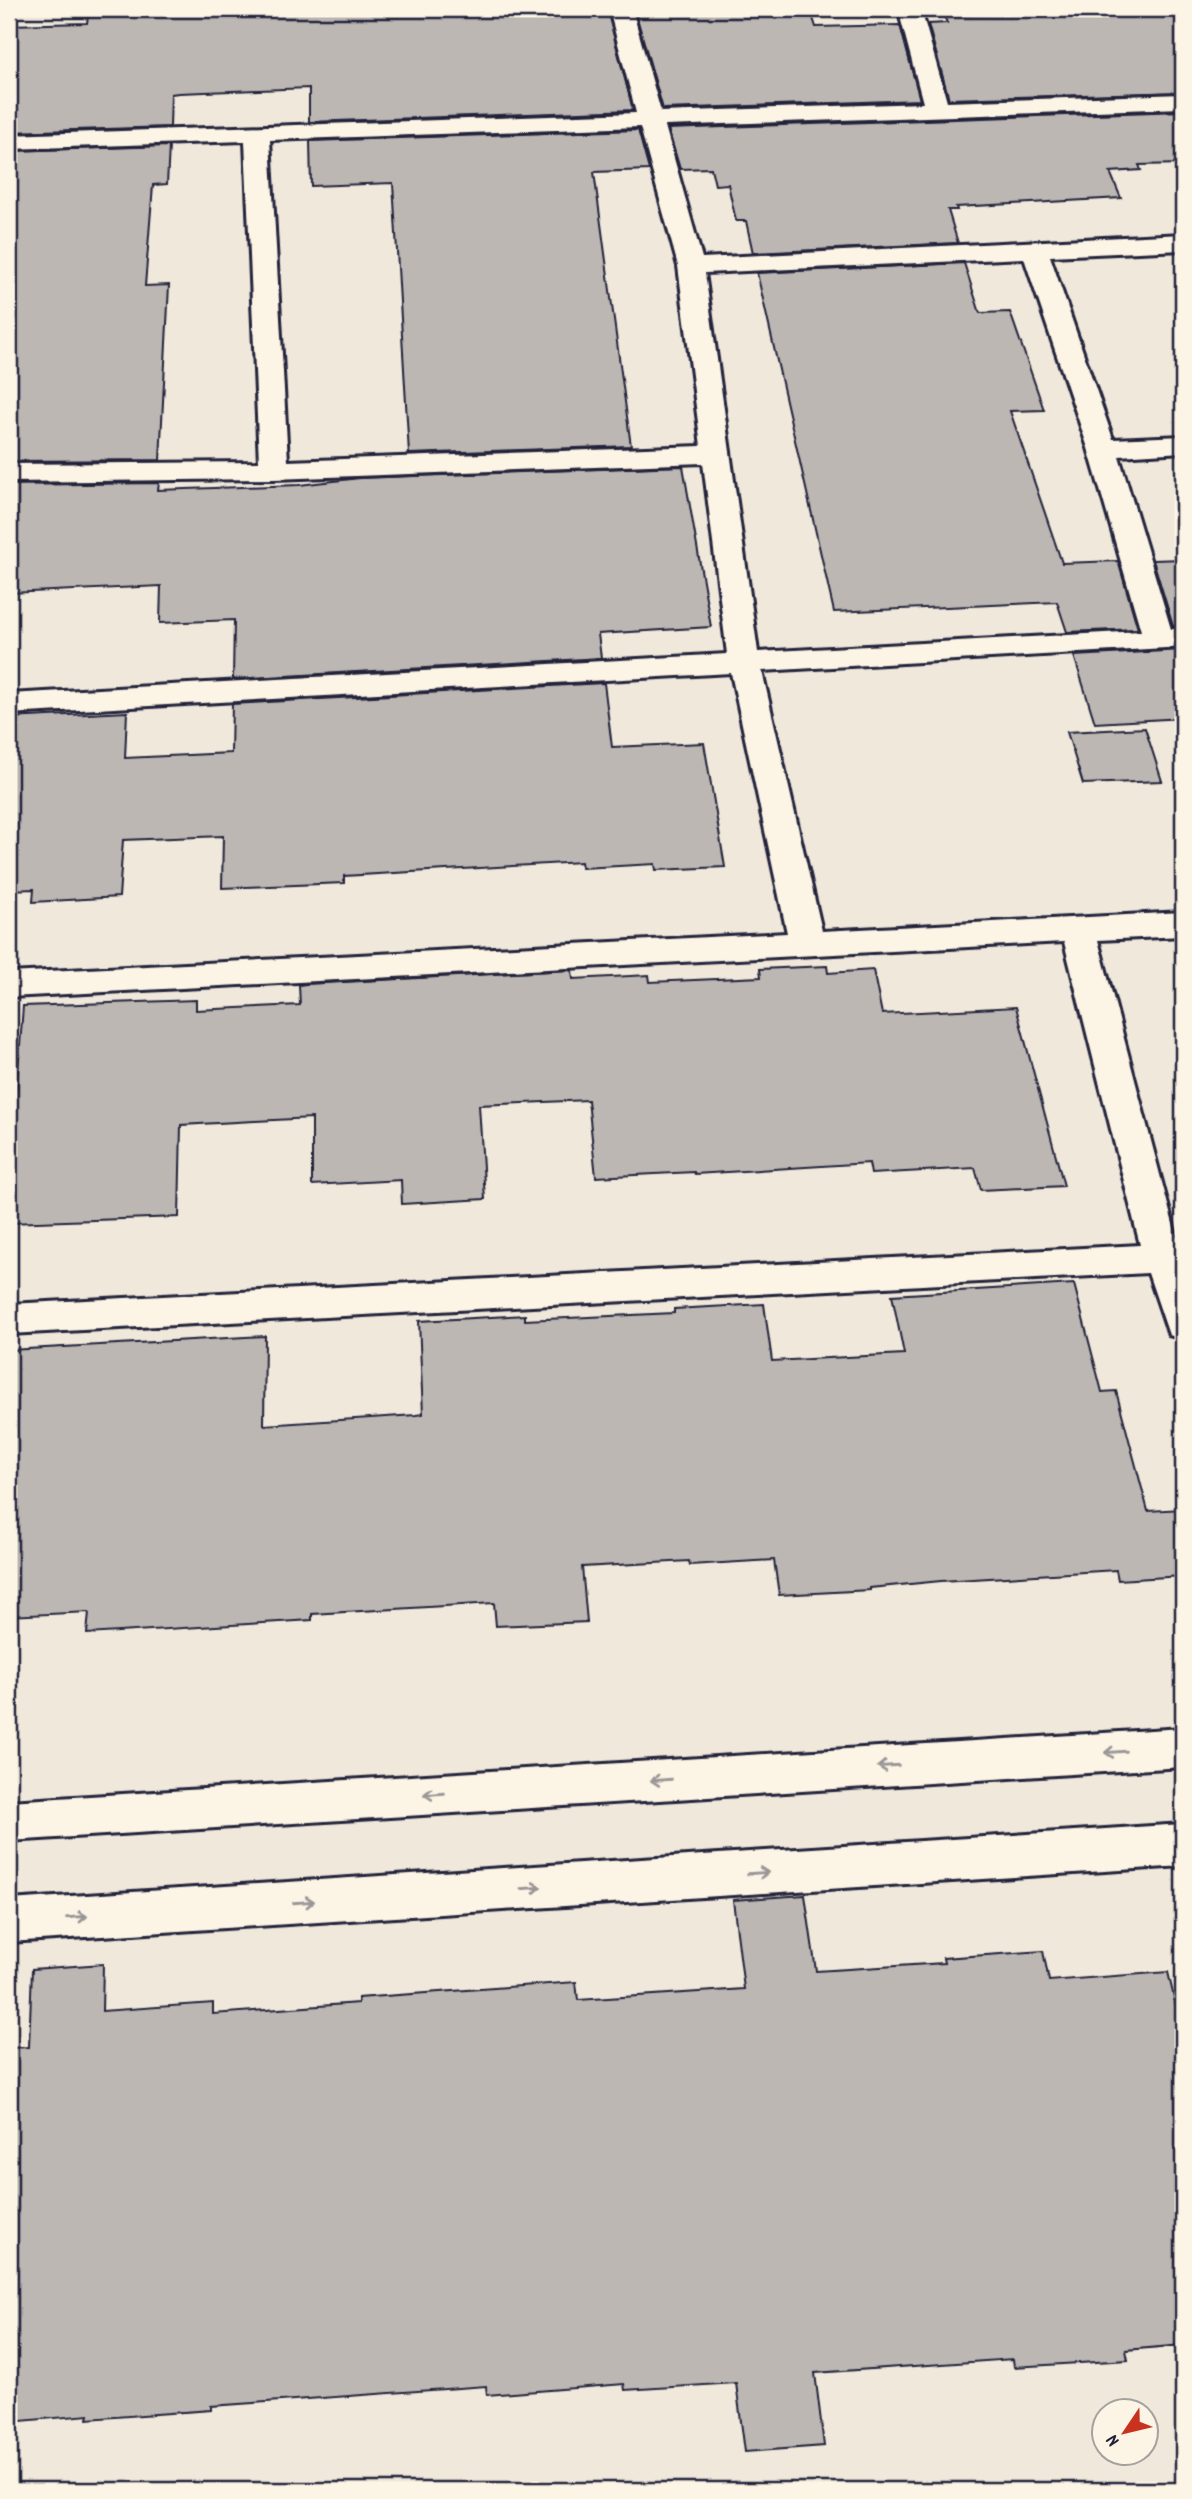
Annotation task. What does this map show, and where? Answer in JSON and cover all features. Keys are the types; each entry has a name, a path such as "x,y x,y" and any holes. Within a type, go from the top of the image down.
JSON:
{"street":[{"path":"620,9 691,266 744,662 807,943"},
{"path":"909,9 937,110"},
{"path":"9,142 1183,101"},
{"path":"257,133 274,470"},
{"path":"691,266 1183,242"},
{"path":"9,704 1171,638 1102,448 1035,251"},
{"path":"1102,448 1183,444"},
{"path":"9,473 274,470 716,454"},
{"path":"9,985 1183,924"},
{"path":"1077,930 1173,1258 1183,1324"},
{"path":"9,1319 1173,1258"},
{"path":"9,1821 1183,1747"},
{"path":"9,1921 1183,1845"}],"building":[{"path":"89,9 607,9 633,110 309,122 309,88 171,94 170,127 9,132 9,25 87,23"},
{"path":"810,9 816,27 900,25 920,100 663,109 635,11"},
{"path":"1109,9 1183,9 1183,92 949,99 928,24 947,23 944,16 1110,11"},
{"path":"1183,111 1183,164 1139,165 1141,170 1110,172 1121,198 956,207 957,210 948,210 958,243 753,253 746,221 736,221 728,184 715,185 711,168 680,169 668,129"},
{"path":"638,130 649,170 594,172 631,446 409,454 393,183 311,186 310,141"},
{"path":"169,146 167,184 153,185 145,286 169,285 160,460 9,461 9,151"},
{"path":"964,263 980,313 1010,312 1044,410 1010,411 1062,563 1118,561 1138,629 1067,632 1057,602 834,612 757,273"},
{"path":"683,466 711,627 598,634 601,658 233,679 234,620 160,623 161,586 9,593 9,485 159,483 158,490 299,485 360,478"},
{"path":"1183,559 1183,626 1173,626 1153,560"},
{"path":"1183,650 1183,718 1095,723 1074,656"},
{"path":"604,683 612,747 704,743 725,867 656,870 655,864 582,868 581,862 344,876 344,883 222,888 223,836 123,840 119,897 33,902 34,889 9,890 9,718 127,712 125,758 231,753 232,704"},
{"path":"1145,728 1162,781 1083,784 1067,732"},
{"path":"827,966 828,973 873,970 882,1014 1016,1007 1064,1186 981,1190 975,1168 871,1174 869,1163 596,1177 588,1100 479,1105 485,1199 402,1204 401,1180 312,1185 312,1118 181,1125 179,1217 9,1223 9,1099 16,1099 23,1006 196,1000 196,1010 300,1005 299,985 306,984 572,970 573,979 649,975 650,982 761,977 760,969"},
{"path":"1074,1284 1102,1392 1116,1391 1148,1511 1183,1509 1183,1576 1118,1580 1116,1570 779,1595 774,1560 690,1565 689,1561 582,1567 587,1622 496,1626 494,1603 312,1614 312,1620 87,1634 89,1612 9,1616 9,1350 265,1336 264,1425 423,1414 419,1321 525,1315 525,1320 674,1313 674,1309 764,1304 772,1361 904,1354 892,1295"},
{"path":"805,1895 816,1971 944,1963 943,1958 1043,1951 1049,1981 1168,1972 1183,2036 1183,2345 1126,2350 1128,2360 1014,2367 1013,2359 815,2373 824,2446 745,2452 736,2383 625,2390 624,2384 487,2395 486,2386 211,2406 211,2410 88,2419 89,2415 9,2422 9,2048 29,2047 32,1969 103,1964 102,2011 213,2003 213,2014 358,2003 358,1998 576,1982 578,2000 744,1989 733,1900"}]}
